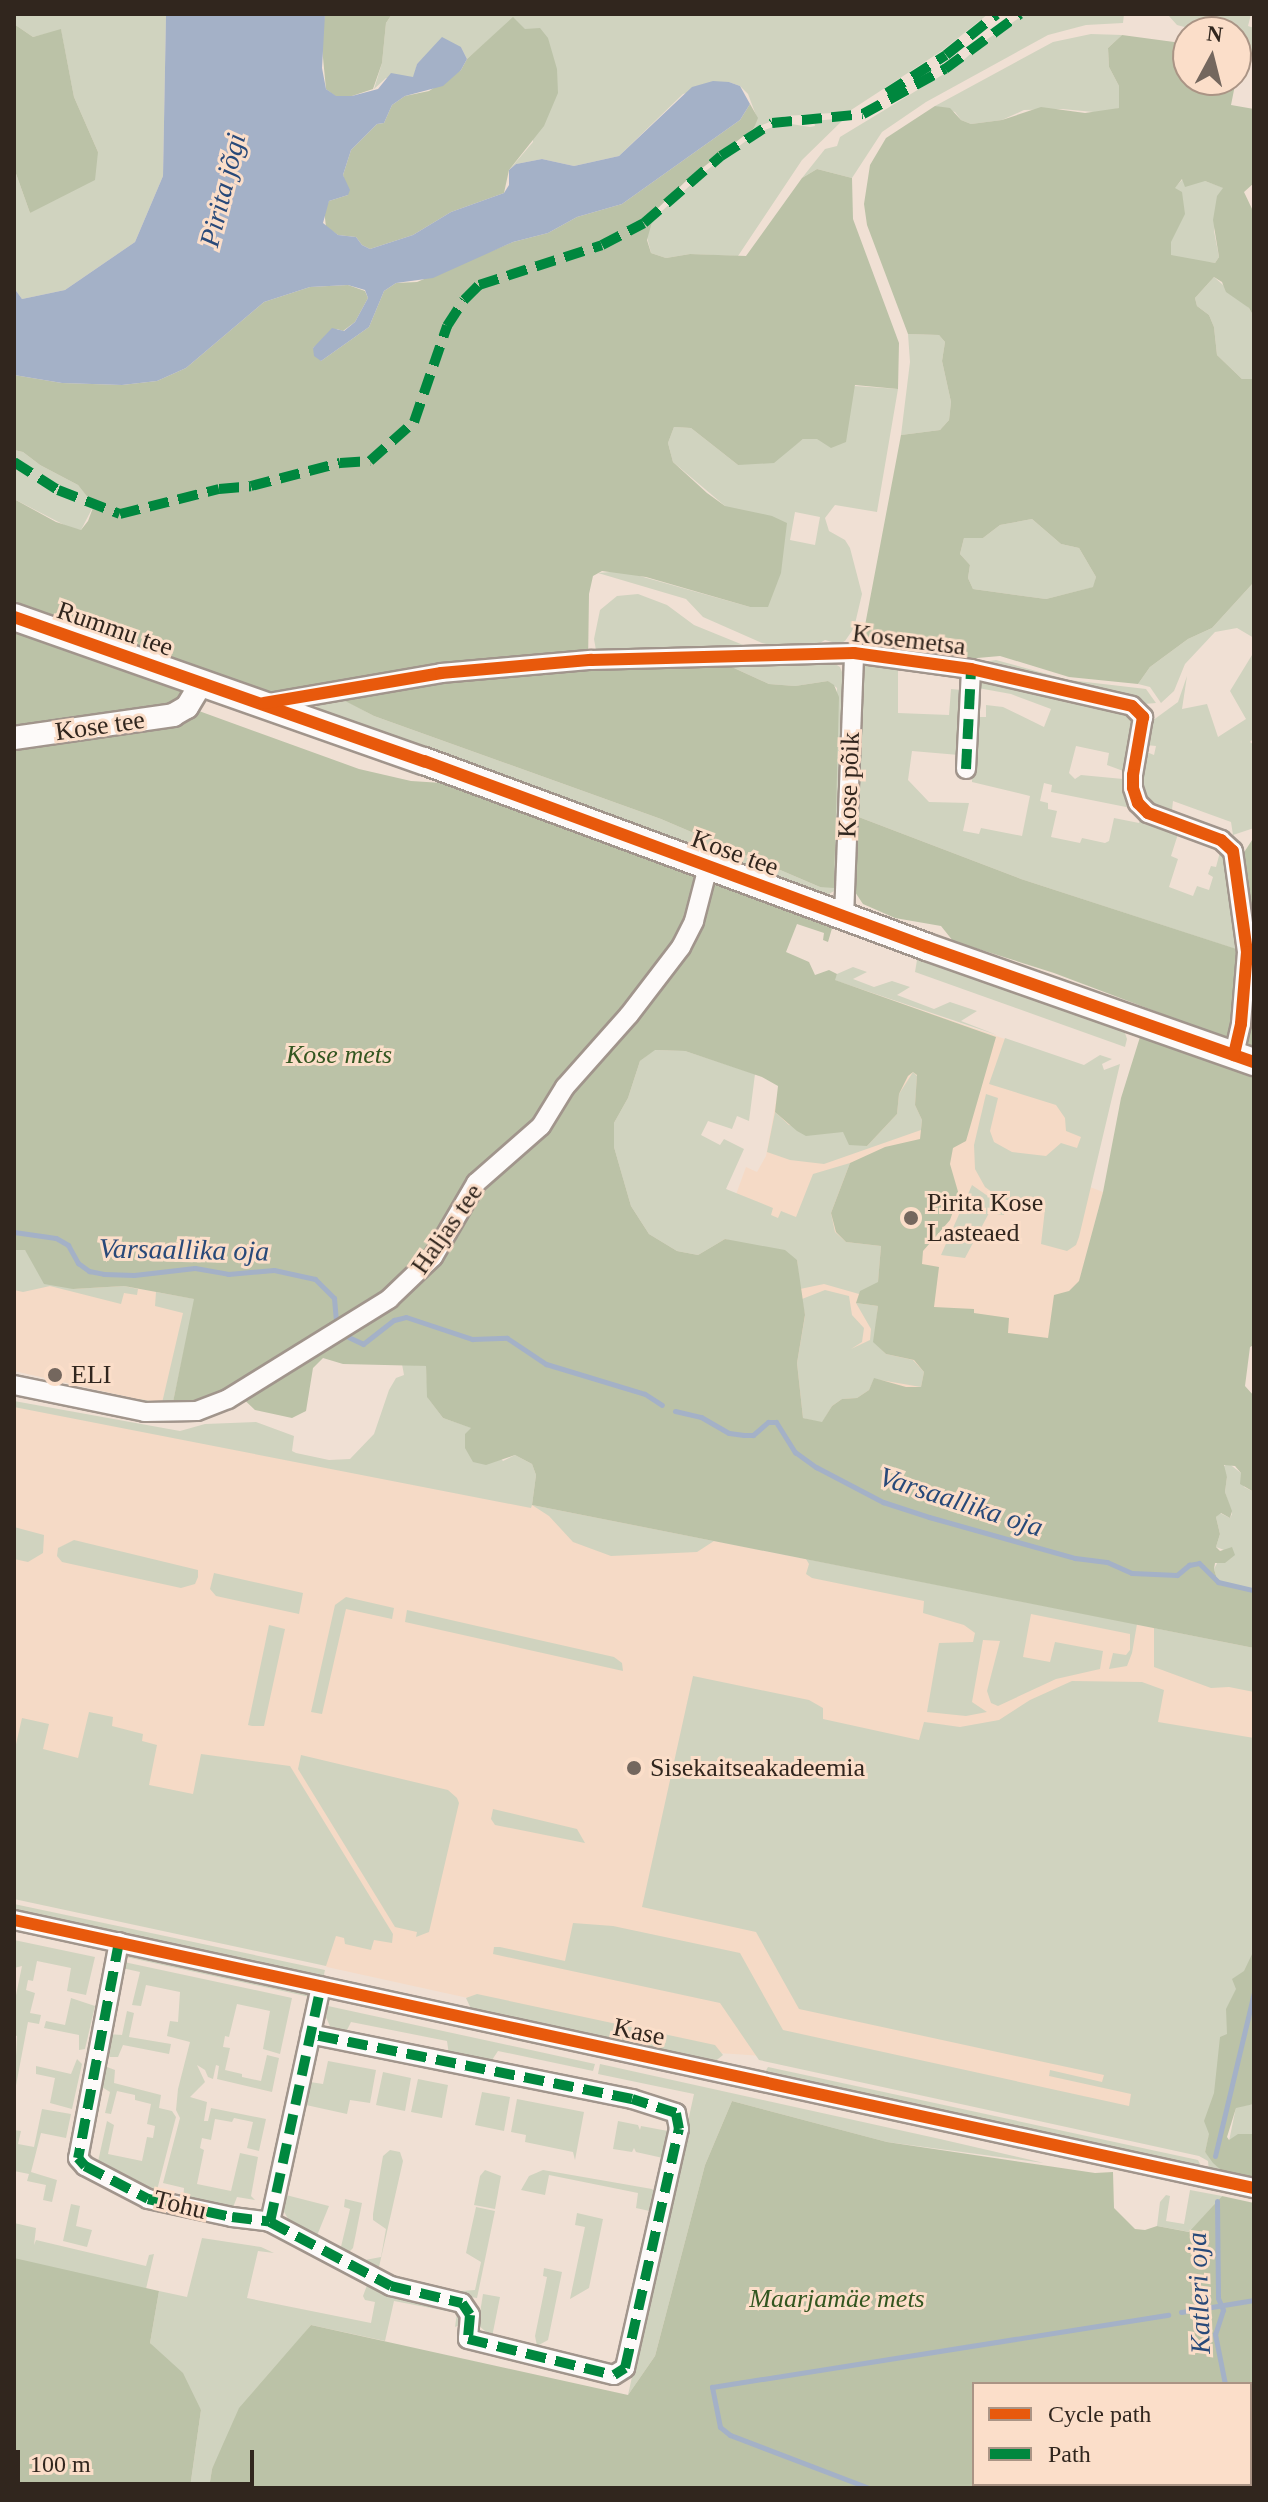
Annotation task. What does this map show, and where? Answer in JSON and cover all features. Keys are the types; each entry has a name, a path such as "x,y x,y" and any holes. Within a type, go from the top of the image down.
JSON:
{"main road":[{"name":"Rummu tee","path":"14,617 202,682"},
{"name":"Kose tee","path":"202,682 844,917 1244,1059"}],"street":[{"name":"Kosemetsa","path":"261,704 441,673 576,661 854,653 971,669 1123,704 1142,714 1142,732 1132,784 1138,803 1148,813 1221,840 1233,851 1247,952 1241,1024 1244,1059"},
{"name":"Kose põik","path":"844,917 854,653"},
{"path":"966,769 971,669"},
{"name":"Kose tee","path":"14,738 173,715 187,707 202,682"},
{"name":"Haljas tee","path":"14,1385 145,1412 197,1411 228,1399 389,1299 433,1257 476,1183 541,1126 565,1087 629,1015 681,947 694,921 708,867"},
{"name":"Kase","path":"14,1920 1254,2188"},
{"name":"Tohu","path":"119,1942 78,2158 85,2166 148,2199 270,2222"},
{"path":"311,2034 632,2099 676,2113 679,2129 625,2368 614,2375 468,2339 470,2315 462,2303 391,2286 270,2222 321,1986"}],"shaded area":[{"name":"Pirita Kose Lasteaed","path":"828,978 1107,1074 1082,1184 1103,1192 1029,1472 742,1403 718,1244 746,1167 757,1172 766,1156 779,1086"},
{"path":"14,1250 124,1286 195,1299 172,1407 14,1371"},
{"name":"Sisekaitseakadeemia","path":"14,1402 1254,1648 1254,1948 1205,2152 766,2056 718,2053 327,1967 318,1954 14,1889"}],"green space":[{"path":"14,14 166,14 163,176 135,242 65,290 22,299 14,288 14,168 30,213 98,152 74,97 61,30 33,37 14,24"},
{"path":"325,14 392,14 386,23 382,63 373,89 352,96 335,96 326,89 321,37"},
{"path":"392,14 988,14 943,50 848,112 785,116 754,128 757,118 748,94 740,86 729,82 683,94 619,156 574,166 542,159 516,164 509,170 533,142 525,30 513,18 467,59 461,47 433,49 417,64 414,77 386,78 374,89 382,63 386,23"},
{"path":"1025,14 1124,14 1123,23 1086,25 1048,35 926,102 882,132 852,178 817,169 802,178 825,149 837,146 840,137 957,66 986,40"},
{"path":"1251,14 1172,16 1172,19 1168,15"},
{"path":"513,17 525,29 540,28 548,38 557,69 558,93 544,126 509,170 504,193 451,212 413,235 370,249 356,237 338,235 326,227 324,210 329,201 348,195 343,175 351,150 377,124 384,123 392,105 405,96 429,91 461,70 467,59"},
{"path":"14,24 33,37 61,29 74,97 98,152 95,180 30,213 14,168"},
{"path":"1252,27 1254,28 1252,57"},
{"path":"1091,34 1122,35 1108,48 1109,67 1119,86 1119,108 1104,113 1062,109 1024,110 1002,120 971,124 961,120 955,112 935,106 1053,42"},
{"path":"1122,35 1172,42 1172,96 1233,96 1231,105 1254,109 1254,183 1244,192 1253,211 1254,317 1249,308 1226,292 1222,282 1214,277 1195,298 1197,306 1209,315 1214,327 1217,355 1242,379 1254,379 1254,582 1212,628 1188,639 1150,667 1138,684 1069,677 1000,656 966,659 865,646 863,636 901,435 940,430 949,420 951,402 942,361 945,342 939,335 908,334 867,225 864,204 870,165 886,138 935,106 950,108 961,120 971,124 1002,120 1041,107 1085,113 1119,108 1119,86 1109,67 1108,48","holes":["1182,179 1185,187 1205,181 1223,188 1217,196 1213,220 1219,257 1215,263 1171,255 1171,242 1185,214 1182,192 1175,188","1032,519 1061,544 1079,548 1096,577 1093,587 1046,599 973,589 968,578 970,565 960,554 964,538 983,538 1000,525"]},
{"name":"Kose mets","path":"750,104 758,118 754,128 688,179 655,211 647,240 651,253 666,258 690,254 746,256 802,178 817,169 852,178 853,219 899,343 898,389 855,385 846,442 831,448 817,439 803,439 774,463 738,465 691,428 674,427 668,443 673,462 707,493 725,506 772,516 787,523 781,573 768,607 750,607 646,577 602,571 593,576 589,594 588,664 723,663 769,684 795,686 828,681 834,685 839,697 834,888 820,887 661,819 374,716 322,689 274,694 206,671 188,707 359,769 411,781 458,784 833,925 828,942 823,940 824,933 797,924 786,952 809,962 815,975 829,970 837,974 835,980 996,1037 966,1141 953,1148 950,1164 959,1195 950,1220 923,1251 922,1264 939,1267 934,1307 974,1309 974,1313 1009,1318 1008,1333 1048,1338 1054,1295 1069,1291 1079,1281 1103,1192 1121,1098 1140,1037 1155,1039 1254,1077 1254,1345 1250,1347 1245,1386 1254,1396 1254,1492 1240,1484 1241,1473 1235,1466 1224,1465 1227,1477 1225,1492 1232,1511 1230,1518 1221,1513 1216,1517 1220,1534 1216,1547 1220,1551 1232,1547 1235,1555 1225,1563 1215,1563 1214,1569 1218,1582 1254,1590 1254,1648 532,1505 536,1475 532,1464 515,1455 486,1465 473,1462 465,1448 465,1434 471,1428 443,1418 427,1397 426,1366 343,1364 323,1358 313,1368 306,1411 292,1418 255,1410 234,1390 214,1399 172,1407 194,1299 124,1286 73,1289 44,1284 25,1250 14,1250 14,499 56,522 81,530 94,505 78,485 40,465 23,452 14,450 14,375 62,383 122,385 157,381 186,368 264,302 310,287 348,285 365,291 368,298 355,322 343,331 337,329 313,348 321,361 369,327 384,291 396,283 417,282 513,242 548,233 577,217 622,204 740,120","holes":["655,1050 685,1051 762,1077 778,1086 775,1112 797,1131 806,1136 843,1132 849,1145 867,1146 897,1114 899,1094 908,1076 913,1072 917,1075 915,1105 922,1120 920,1139 885,1147 850,1163 831,1213 836,1232 846,1242 881,1246 878,1282 860,1291 856,1303 878,1306 873,1342 886,1354 914,1360 924,1372 921,1387 906,1387 874,1378 869,1390 857,1398 842,1399 832,1406 822,1422 803,1418 797,1363 805,1315 797,1260 785,1250 725,1239 698,1255 677,1251 649,1234 631,1206 614,1147 614,1123 628,1098 640,1061"]},
{"path":"845,118 802,160 738,256 690,254 666,258 651,253 647,237 651,221 707,170 758,132 785,123 810,127 815,126 814,121"},
{"path":"1183,179 1205,181 1224,188 1214,231 1219,257 1215,263 1176,259 1071,291"},
{"path":"1214,277 1249,308 1254,317 1254,379 1242,379 1217,355 1214,327 1209,315 1197,306 1195,298"},
{"path":"908,334 939,335 945,342 942,361 951,402 949,420 940,430 901,435 910,362"},
{"path":"855,386 898,389 877,512 835,505 825,518 829,531 845,540 850,548 862,594 854,628 845,641 839,644 825,640 810,649 791,650 762,643 703,617 686,599 598,573 622,571 750,607 768,606 725,506 673,462 668,443 674,427 691,428 738,465 791,448 803,439 817,439","holes":["795,512 820,517 815,545 790,540"]},
{"path":"14,450 23,452 40,465 78,485 90,499 94,505 81,530 72,529 14,499"},
{"path":"1032,519 1061,544 1079,548 1096,577 1094,587 1046,599 973,589 968,578 970,565 960,554 964,538 983,538 1000,525"},
{"path":"1254,582 1254,638 1237,628 1215,632 1185,664 1174,691 1161,703 1150,687 1138,684 1150,667 1188,639 1212,628"},
{"path":"638,594 667,605 694,625 753,649 597,656 594,639 600,610 617,596"},
{"path":"1252,655 1254,738 1250,742 1254,745 1254,828 1233,835 1231,822 1173,801 1171,819 1152,811 1138,783 1144,751 1154,755 1156,746 1146,745 1152,721 1178,702 1187,676 1182,709 1207,704 1218,737 1246,719 1230,691"},
{"path":"829,660 840,667 846,682 838,889 823,897 322,712 315,705 335,695 374,716 661,819 820,887 834,887 837,688 828,681 795,686 769,684 723,663"},
{"path":"996,660 1069,680 1146,689 1156,703 1144,704 977,663"},
{"path":"863,662 898,667 898,713 949,715 951,689 962,690 959,755 912,751 908,780 929,802 969,803 963,831 979,834 981,828 1022,836 1030,796 972,782 975,679 1135,713 1126,772 1107,765 1109,753 1076,746 1069,773 1075,779 1081,775 1123,779 1131,808 1051,792 1052,785 1044,783 1040,801 1048,803 1048,809 1057,811 1051,837 1080,843 1082,838 1105,843 1109,841 1114,818 1139,823 1141,818 1178,834 1171,856 1178,859 1169,887 1193,896 1197,886 1209,890 1213,877 1208,874 1211,866 1216,867 1220,852 1223,853 1242,951 1021,879 856,816","holes":["978,688 1011,694 1051,709 1044,727 1003,707 986,705 986,717 976,717"]},
{"path":"856,816 1021,879 1252,954 1241,857 1254,837 1254,1052 1226,1038 1054,973 953,941 941,926 895,918 863,904 851,886"},
{"path":"917,960 942,964 1123,1027 1127,1039 1125,1047 915,972"},
{"path":"853,967 867,972 853,979 874,987 892,981 910,987 897,995 934,1009 950,1002 977,1011 961,1021 997,1035 834,980 837,974"},
{"path":"1005,1038 1084,1065 1100,1055 1112,1059 1102,1064 1104,1070 1120,1064 1079,1237 1076,1245 1067,1251 1041,1244 1045,1209 1011,1202 996,1195 985,1187 975,1169 974,1145 986,1094 998,1098 990,1131 994,1142 1012,1152 1046,1156 1061,1143 1077,1148 1081,1137 1066,1131 1065,1118 1056,1105 989,1084"},
{"path":"654,1050 685,1051 755,1074 749,1121 737,1116 732,1129 708,1121 701,1135 720,1145 724,1139 744,1149 726,1189 773,1208 771,1215 778,1218 781,1211 796,1217 813,1174 850,1163 831,1213 835,1232 846,1242 881,1246 878,1283 859,1294 824,1284 800,1289 797,1260 725,1239 698,1255 677,1251 649,1234 631,1206 614,1147 614,1123 628,1098 640,1061"},
{"path":"913,1072 917,1076 915,1105 922,1120 921,1130 824,1164 790,1160 767,1152 775,1112 789,1125 843,1132 867,1146 897,1114 899,1094"},
{"path":"972,1185 1005,1208 1004,1215 989,1213 965,1258 941,1255"},
{"path":"14,1250 25,1250 73,1289 124,1286 138,1289 137,1295 124,1293 121,1304 50,1286 23,1292 14,1290"},
{"path":"825,1290 849,1296 852,1315 864,1328 862,1342 851,1349 870,1340 871,1329 856,1303 878,1306 874,1342 886,1354 913,1360 924,1372 921,1387 874,1379 869,1390 857,1398 842,1399 832,1406 822,1423 803,1418 797,1363 805,1316 802,1299"},
{"path":"156,1292 195,1299 172,1407 144,1404 139,1399 162,1403 183,1313 155,1306"},
{"path":"402,1364 426,1366 428,1398 443,1418 472,1428 503,1461 515,1455 532,1464 536,1475 531,1508 14,1407 14,1401 180,1431 205,1424 256,1422 294,1436 292,1451 296,1453 329,1460 350,1459 374,1434 389,1390 396,1378 404,1375"},
{"path":"1228,1463 1241,1473 1244,1487 1254,1492 1254,1590 1218,1582 1214,1569 1224,1550 1216,1547 1220,1534 1216,1517 1220,1513 1230,1518 1232,1514 1225,1492 1227,1477 1222,1468"},
{"path":"532,1505 714,1541 697,1552 611,1556 573,1542 549,1516"},
{"path":"14,1527 44,1535 43,1553 28,1562 14,1559"},
{"path":"74,1540 198,1570 198,1577 195,1584 181,1588 62,1562 57,1556 58,1548"},
{"path":"806,1559 1137,1624 1132,1653 1127,1666 1109,1669 1113,1653 1126,1655 1130,1650 1130,1634 1031,1614 1023,1657 1050,1662 1055,1642 1103,1651 1100,1669 1056,1679 998,1706 991,1703 987,1691 1000,1641 983,1640 972,1702 987,1712 966,1716 927,1712 939,1643 973,1642 975,1633 964,1625 923,1613 924,1601 812,1578 806,1574 809,1564"},
{"path":"214,1573 303,1593 299,1614 216,1596 210,1589"},
{"path":"346,1597 394,1608 392,1619 346,1609 322,1714 311,1712 335,1605"},
{"path":"407,1610 614,1657 622,1663 623,1671 405,1622"},
{"path":"269,1625 285,1629 264,1726 252,1726 248,1725"},
{"path":"1154,1628 1254,1648 1254,1692 1229,1687 1211,1688 1154,1667"},
{"path":"693,1676 809,1700 823,1708 823,1719 919,1740 924,1722 960,1727 999,1720 1030,1700 1072,1681 1142,1682 1164,1690 1158,1722 1254,1738 1254,1950 1205,2152 1221,2170 1251,2179 1209,2171 1208,2161 1199,2156 759,2060 720,2003 493,1954 494,1947 500,1947 565,1961 573,1923 613,1926 740,1953 783,2030 1129,2106 1131,2094 1049,2076 1050,2070 1102,2082 1104,2075 799,2009 756,1932 642,1907"},
{"path":"89,1712 113,1717 112,1726 143,1734 142,1741 157,1745 149,1785 193,1794 201,1754 290,1766 393,1934 392,1943 374,1940 371,1950 345,1944 344,1938 336,1936 326,1966 14,1899 14,1753 22,1718 49,1724 43,1749 78,1758"},
{"path":"301,1755 448,1790 457,1798 459,1803 429,1932 416,1937 417,1932 395,1927 298,1769"},
{"path":"493,1809 577,1829 585,1843 495,1825 491,1819"},
{"path":"14,1904 325,1970 323,1979 14,1913"},
{"path":"14,1940 95,1957 86,1995 67,1991 71,1968 37,1961 33,1981 28,1980 26,1990 35,1993 30,2013 41,2015 39,2024 28,2022 14,2096 17,2036 14,2035 14,2005 22,1966 14,1968"},
{"path":"1254,1950 1254,2104 1236,2108 1227,2137 1229,2140 1238,2134 1254,2134 1254,2179 1221,2170 1213,2163 1205,2152 1209,2134 1204,2121 1214,2093 1220,2037 1227,2034 1226,2009 1236,1989 1232,1979 1244,1971"},
{"path":"133,1954 307,1992 310,1997 126,1957"},
{"path":"124,1962 292,1998 280,2054 263,2049 270,2011 237,2004 229,2037 225,2036 223,2047 230,2048 225,2070 242,2074 242,2077 261,2081 267,2055 279,2058 272,2092 217,2079 219,2066 216,2065 213,2079 197,2065 205,2082 190,2097 207,2102 204,2121 208,2121 211,2108 266,2119 259,2151 247,2148 253,2122 234,2118 232,2122 215,2119 211,2140 202,2138 200,2148 204,2150 197,2184 231,2191 240,2153 258,2157 251,2196 255,2200 237,2197 232,2210 183,2200 184,2188 163,2183 180,2118 176,2110 178,2089 190,2042 167,2036 170,2021 178,2022 180,1992 146,1985 141,2006 132,2005 140,1972 122,1968"},
{"path":"477,1994 715,2045 723,2055 713,2063 472,2011 466,1998"},
{"path":"71,1998 95,2006 85,2049 79,2050 79,2035 44,2028 46,2021 65,2025"},
{"path":"328,2006 595,2064 593,2071 498,2051 490,2063 449,2055 447,2041 351,2022 345,2034 332,2031 326,2017"},
{"path":"127,2011 134,2013 129,2037 171,2044 169,2054 123,2045 118,2057 110,2057 104,2051 108,2034 122,2035"},
{"path":"77,2059 82,2064 72,2109 50,2103 55,2078 36,2074 36,2066 71,2074"},
{"path":"328,2061 376,2070 370,2103 350,2100 347,2114 306,2105 310,2082 323,2084"},
{"path":"600,2064 1044,2163 887,2142 732,2101 705,2165 655,2356 628,2395 694,2094 598,2074"},
{"path":"107,2067 115,2070 114,2083 161,2095 159,2108 172,2111 176,2117 156,2194 97,2166 107,2121 114,2125 108,2154 142,2161 147,2137 153,2138 155,2126 147,2124 151,2104 135,2100 135,2095 117,2091 111,2114 105,2113 110,2092 97,2084 100,2070"},
{"path":"768,2067 1198,2160 1203,2170 764,2074"},
{"path":"383,2072 411,2078 405,2111 376,2105"},
{"path":"418,2079 448,2085 442,2118 411,2112"},
{"path":"482,2092 510,2097 504,2131 475,2125"},
{"path":"517,2099 584,2112 575,2160 573,2152 525,2142 526,2135 511,2132"},
{"name":"Maarjamäe mets","path":"732,2101 887,2142 1095,2173 1113,2172 1114,2208 1135,2229 1157,2226 1189,2232 1222,2196 1254,2203 1254,2488 209,2488 212,2469 239,2408 311,2325 628,2395 655,2356 705,2165"},
{"path":"1254,2104 1254,2134 1229,2141 1236,2107"},
{"path":"42,2109 71,2114 66,2138 41,2133 31,2172 57,2180 52,2202 43,2200 46,2185 27,2181 29,2174 14,2171 14,2130 21,2131 18,2144 34,2147"},
{"path":"618,2121 638,2125 640,2130 641,2126 668,2131 663,2158 636,2152 634,2148 632,2152 613,2149"},
{"path":"390,2150 400,2152 403,2161 379,2267 365,2260 381,2257 386,2229 373,2220 373,2214 383,2156"},
{"path":"485,2170 501,2176 495,2209 474,2205 480,2176"},
{"path":"543,2170 652,2189 657,2195 654,2212 636,2208 638,2193 549,2175 545,2195 521,2190 529,2176"},
{"path":"1190,2190 1222,2196 1190,2232 1157,2226 1160,2202 1166,2195 1170,2196 1166,2221 1184,2224"},
{"path":"286,2195 329,2206 316,2238 291,2224 283,2210"},
{"path":"345,2199 362,2203 353,2248 347,2254 340,2251 350,2209 344,2207"},
{"path":"71,2204 80,2206 76,2226 92,2230 87,2247 63,2241"},
{"path":"476,2207 495,2211 477,2298 464,2296 461,2291 475,2290 481,2262 466,2253"},
{"path":"577,2213 603,2219 589,2288 570,2299 585,2227 575,2225"},
{"path":"14,2223 36,2228 34,2245 36,2240 146,2266 149,2255 154,2254 146,2289 14,2259"},
{"path":"202,2238 261,2247 274,2253 258,2251 247,2298 371,2323 375,2302 365,2300 363,2296 369,2280 462,2309 462,2324 455,2327 457,2313 394,2301 385,2341 311,2325 278,2365 212,2469 209,2488 190,2488 201,2410 150,2343 159,2291 187,2297"},
{"path":"14,2258 159,2291 150,2343 183,2373 201,2410 190,2488 14,2488"},
{"path":"544,2268 562,2272 548,2340 537,2346 535,2336 547,2277 543,2276"},
{"path":"483,2294 500,2297 492,2337 478,2325"}],"water":[{"name":"Pirita jõgi","path":"166,14 325,14 322,68 326,89 336,96 352,96 378,89 391,73 413,77 417,64 442,37 461,47 467,59 461,70 443,86 405,96 392,105 384,123 377,124 351,150 343,175 350,190 348,195 329,201 323,223 338,235 356,237 370,249 413,235 451,212 504,193 509,185 509,170 516,164 542,159 574,166 619,156 692,87 713,81 729,82 740,86 750,104 740,120 622,204 577,217 548,233 513,242 433,278 396,283 384,291 369,327 321,361 314,356 313,348 332,328 344,331 355,322 368,298 365,290 348,285 310,287 264,302 186,368 157,381 122,385 62,383 14,375 14,288 22,299 65,290 135,242 163,176"}],"waterway":[{"name":"Varsaallika oja","path":"14,1232 56,1238 68,1245 78,1263 89,1271 104,1274 134,1275 195,1268 228,1274 274,1270 315,1279 334,1298 336,1321"},
{"name":"Varsaallika oja","path":"344,1335 363,1344 394,1320 406,1317 472,1339 507,1338 546,1364 645,1394 662,1405"},
{"name":"Varsaallika oja","path":"675,1411 701,1417 729,1433 744,1435 753,1435 768,1422 776,1422 795,1452 816,1467 883,1502 929,1517 1075,1558 1107,1562 1132,1573 1177,1575 1189,1565 1199,1563 1218,1582 1254,1590"},
{"name":"Katleri oja","path":"1215,2156 1254,1992"},
{"name":"Katleri oja","path":"1217,2201 1218,2298 1223,2310 1215,2334 1225,2382"},
{"name":"Katleri oja","path":"1181,2312 1254,2300"},
{"path":"869,2488 730,2435 720,2427 712,2387 1168,2315"}],"marked path":[{"path":"887,93 946,55 997,14"},
{"path":"14,462 58,490 120,514 340,463 370,461 414,422 447,326 464,300 479,285 602,245 644,223 721,156 772,123 863,114 945,69 1020,14"},
{"path":"966,769 971,669"},
{"path":"119,1942 78,2158 85,2166 148,2199 270,2222 321,1986"},
{"path":"270,2222 391,2286 462,2303 470,2315 468,2339 614,2375 625,2368 679,2129 676,2113 632,2099 311,2034"}],"cycle path":[{"path":"14,617 424,761 927,947 1254,1062"},
{"path":"264,703 441,673 591,660 854,653 971,669 1132,706 1143,717 1133,775 1138,803 1148,813 1221,840 1233,851 1247,952 1241,1024 1234,1055"},
{"path":"14,1920 1254,2188"}],"place":[{"name":"Pirita Kose Lasteaed","path":"911,1218"},
{"name":"ELI","path":"55,1375"},
{"name":"Sisekaitseakadeemia","path":"634,1768"}]}
